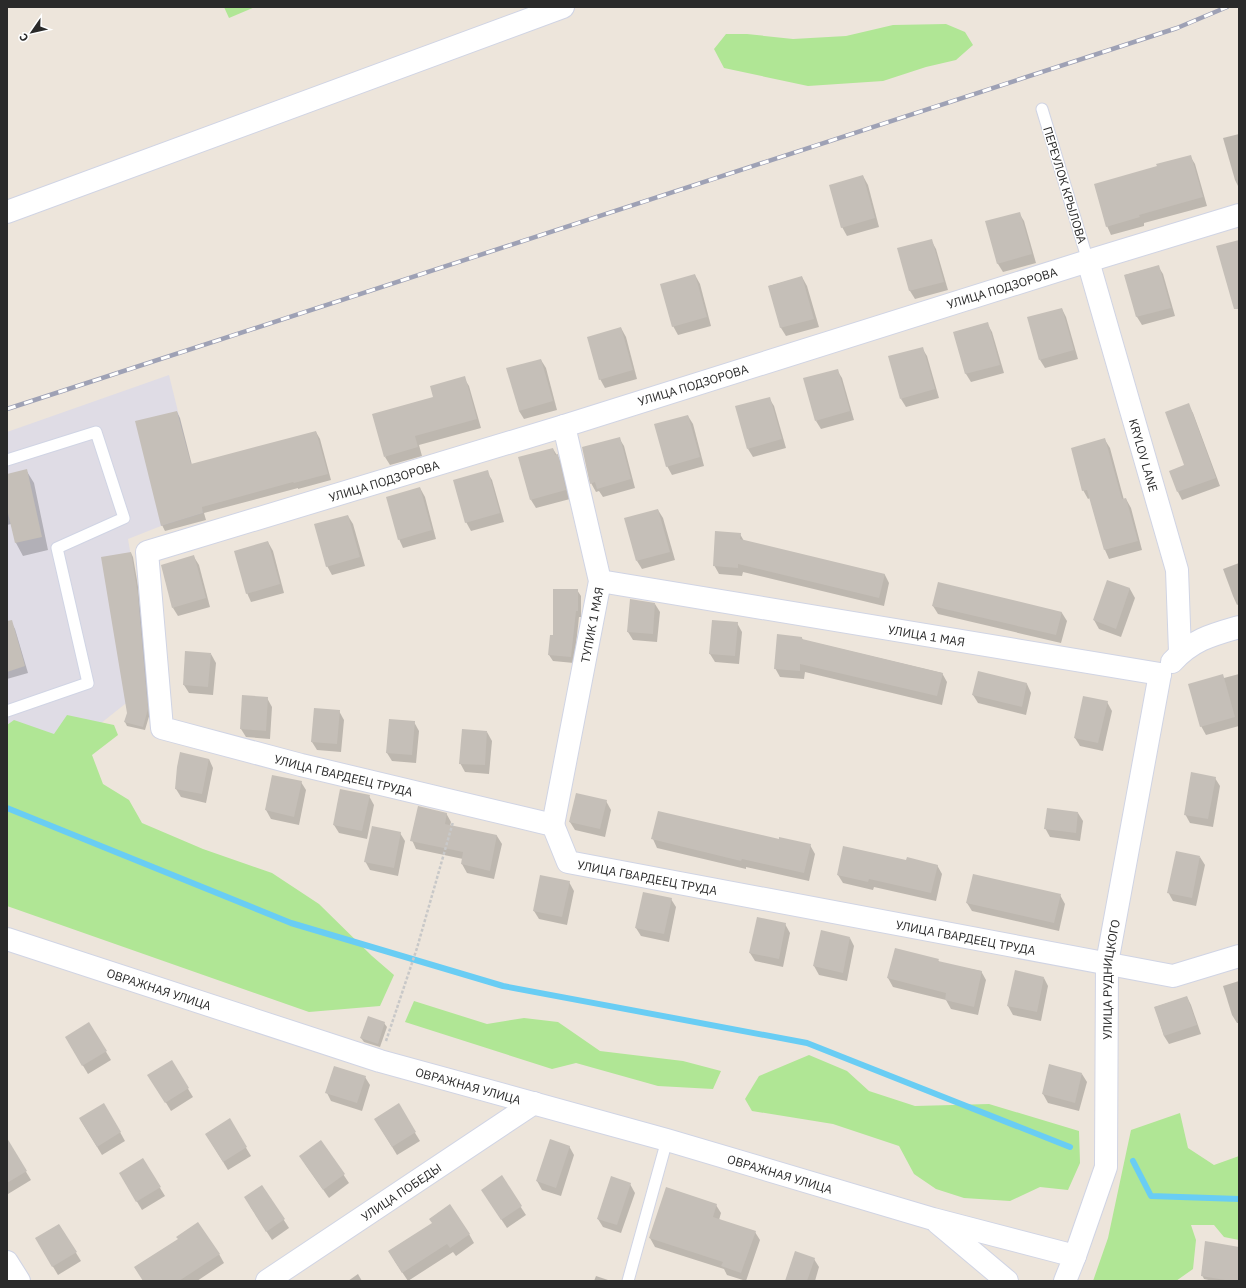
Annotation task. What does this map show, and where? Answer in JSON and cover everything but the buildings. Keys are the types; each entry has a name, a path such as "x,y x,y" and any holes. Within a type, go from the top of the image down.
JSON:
{"street":[{"path":"7,212 563,7"},
{"name":"УЛИЦА ПОДЗОРОВА","path":"147,552 564,426 1239,215"},
{"name":"KRYLOV LANE","path":"1088,261 1177,570 1180,652"},
{"name":"ТУПИК 1 МАЯ","path":"553,825 600,581 564,426"},
{"name":"УЛИЦА ГВАРДЕЕЦ ТРУДА","path":"147,552 162,728 301,765 553,825 568,862 1173,976 1239,956"},
{"name":"УЛИЦА 1 МАЯ","path":"600,581 1160,674"},
{"path":"1160,674 1180,652 1206,636 1239,627"},
{"name":"УЛИЦА РУДНИЦКОГО","path":"1065,1281 1106,1168 1107,963 1160,674"},
{"name":"ОВРАЖНАЯ УЛИЦА","path":"7,939 380,1061 668,1140 933,1218 1075,1256"},
{"name":"УЛИЦА ПОБЕДЫ","path":"267,1281 534,1103"},
{"name":"ОВРАЖНАЯ УЛИЦА","path":"933,1218 1007,1281"},
{"path":"7,1262 19,1281"}],"lane":[{"name":"ПЕРЕУЛОК КРЫЛОВА","path":"1042,109 1088,261"},
{"path":"7,460 96,432 124,518 57,548 88,683 7,711"},
{"path":"628,1281 668,1140"}],"path":[{"path":"380,1061 417,948 459,803"}],"shaded area":[{"path":"169,375 203,513 161,526 128,539 146,645 152,700 125,704 7,798 7,432"}],"green space":[{"path":"224,7 255,7 229,18"},
{"path":"946,24 965,32 973,45 956,60 926,67 883,81 808,86 724,68 714,49 726,34 747,34 793,39 846,36 893,25"},
{"path":"67,715 114,725 118,735 92,755 103,784 129,800 142,823 203,849 272,873 319,904 372,956 394,975 380,1006 309,1012 7,906 7,725 14,720 54,734"},
{"path":"414,1001 487,1024 524,1018 558,1022 600,1051 683,1061 721,1071 713,1089 658,1086 576,1063 552,1069 405,1022"},
{"path":"809,1055 847,1071 869,1091 915,1106 989,1104 1079,1131 1080,1163 1068,1190 1040,1187 1010,1201 964,1198 936,1189 914,1174 899,1146 833,1124 752,1111 745,1099 759,1076"},
{"path":"1180,1113 1188,1148 1214,1165 1239,1156 1239,1240 1224,1237 1214,1225 1191,1225 1196,1240 1193,1269 1176,1281 1093,1281 1108,1238 1131,1130"}],"waterway":[{"path":"7,808 291,923 503,986 807,1043 1070,1147"},
{"path":"1133,1161 1151,1196 1239,1199"}],"railway":[{"path":"7,409 1177,28 1227,7"}]}
